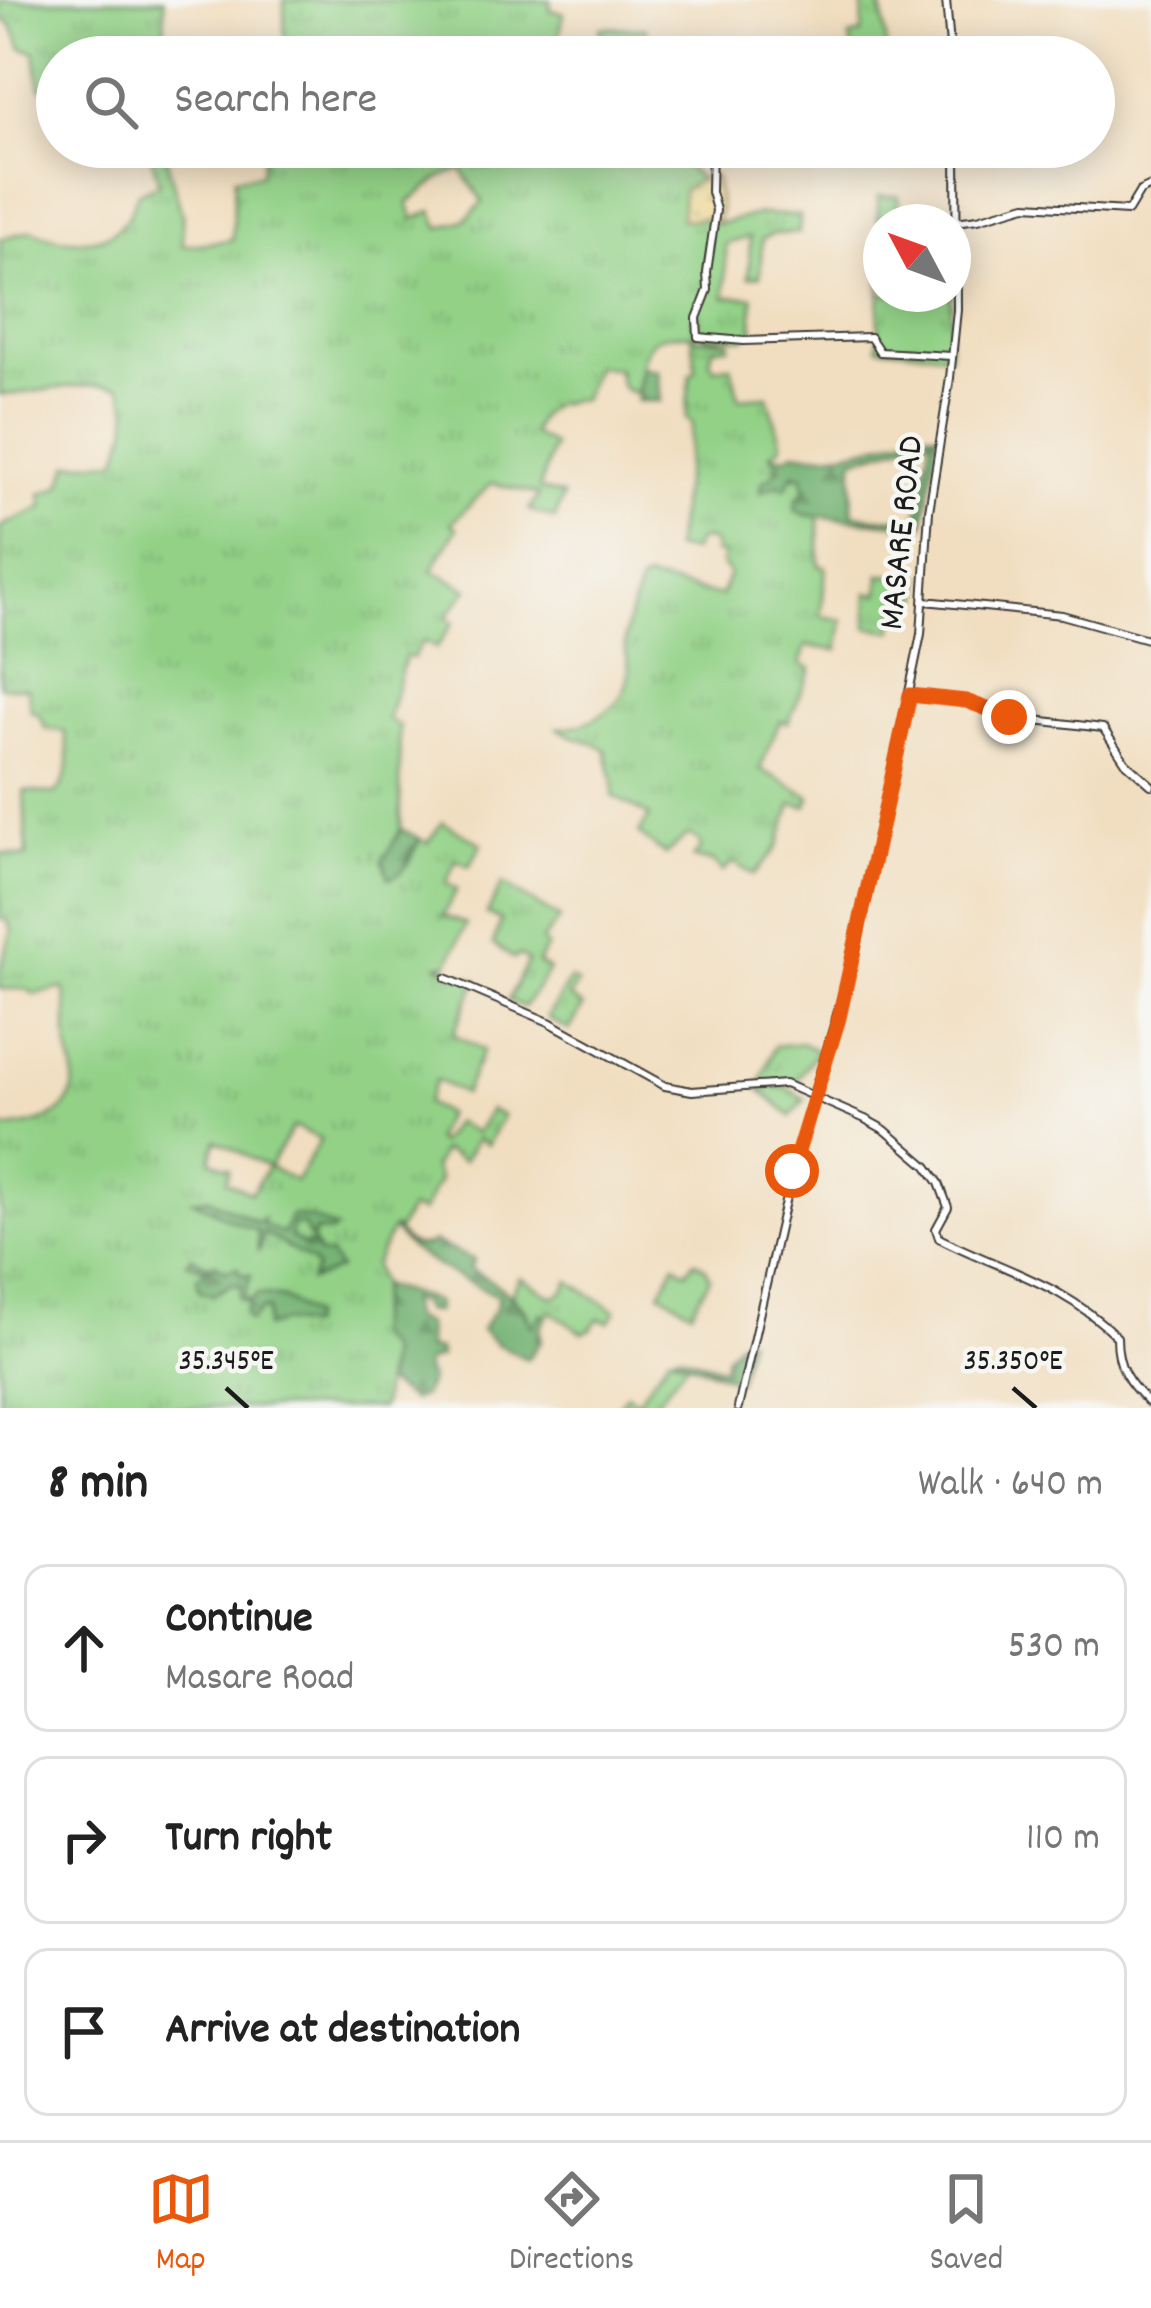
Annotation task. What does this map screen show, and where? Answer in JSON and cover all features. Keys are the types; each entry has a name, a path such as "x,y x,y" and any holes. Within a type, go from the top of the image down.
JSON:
{"street":[{"path":"946,0 949,36"},
{"path":"712,168 716,214 707,272 709,290 697,318 698,337 744,341 870,337 880,352 952,356"},
{"name":"MASARE ROAD","path":"956,168 956,204"},
{"path":"971,221 1026,206 1127,211 1140,191 1151,187"},
{"name":"MASARE ROAD","path":"738,1408 792,1171 856,949 910,695 957,312"},
{"path":"924,601 1050,613 1151,640"},
{"path":"910,695 966,701 1009,717 1102,728 1126,763 1151,785"},
{"path":"446,978 549,1022 665,1086 692,1091 780,1083 885,1130 927,1166 947,1205 936,1229 939,1238 1007,1265 1095,1316 1118,1337 1117,1358 1124,1376 1151,1405"}],"green space":[{"path":"0,0 164,0 165,36 36,36 36,59 35,52 22,48 11,24 0,18"},
{"path":"284,0 551,0 550,10 564,13 559,36 285,36"},
{"path":"881,1 885,36 854,36 862,34 863,4"},
{"path":"601,28 646,28 645,36 600,36"},
{"path":"155,168 169,168 182,214 183,246 232,240 235,177 261,174 262,168 687,168 698,177 704,218 716,224 761,214 800,216 799,233 762,239 760,276 749,277 750,237 726,244 725,297 753,297 753,332 743,338 704,335 699,315 692,319 697,338 729,341 730,346 713,347 710,361 714,368 731,366 739,398 768,396 782,445 772,454 779,463 773,476 804,476 806,515 819,516 819,566 826,567 821,616 843,620 838,650 806,646 800,664 811,669 788,723 780,721 760,769 811,797 806,806 792,804 778,847 754,875 733,862 723,872 714,862 693,858 701,848 688,835 665,855 639,834 649,816 613,796 606,750 558,728 593,719 621,696 629,672 626,629 645,579 721,596 729,574 721,563 723,554 715,553 715,545 705,538 697,541 693,551 674,549 692,423 686,418 690,375 696,370 692,334 654,340 644,355 636,393 621,386 618,369 596,366 582,400 556,403 539,418 532,434 553,445 539,489 563,496 555,519 529,510 539,495 492,483 451,523 457,528 432,570 468,589 446,617 453,623 436,648 423,641 413,658 405,656 388,720 399,726 401,829 383,862 409,864 420,839 428,843 442,822 482,844 469,866 456,860 446,883 457,889 443,916 466,924 448,964 436,965 477,980 453,1034 483,1050 464,1094 436,1080 426,1103 446,1114 434,1139 439,1143 455,1122 475,1133 490,1110 503,1116 487,1145 477,1139 463,1161 443,1150 433,1168 439,1180 422,1212 410,1209 396,1233 392,1229 374,1265 381,1285 373,1335 388,1351 381,1408 0,1408 0,1134 2,1129 29,1125 62,1110 73,1088 74,1073 64,988 35,994 26,989 0,989 0,969 12,930 7,920 0,919 0,853 27,857 24,791 56,794 65,780 68,756 64,731 46,729 39,714 31,711 27,688 0,686 0,527 43,507 41,494 60,487 70,464 117,460 128,414 120,387 76,386 0,395 0,239 32,230 68,240 106,236 125,221 138,193 159,184","holes":["461,169 483,202 465,220 440,228 432,211 414,219 408,203 441,177","293,1127 321,1139 296,1181 269,1167","216,1140 268,1167 251,1193 226,1181 230,1169 211,1160","209,1198 284,1235 292,1216 334,1229 315,1231 313,1237 304,1226 292,1224 290,1237 319,1254 322,1273 312,1279 316,1268 312,1262 263,1232 259,1247 258,1231 196,1200","187,1262 251,1276 243,1297 242,1284 213,1295 208,1271","259,1294 283,1298 311,1315 307,1326 283,1322 266,1326 269,1309 245,1314 249,1301"]},
{"path":"878,196 898,196 898,204 878,204"},
{"path":"879,312 950,312 949,354 878,347"},
{"path":"642,367 658,371 661,401 637,401"},
{"path":"938,433 924,525 917,522 931,437 853,459 852,513 904,518 905,522 806,515 795,510 797,498 804,494 803,476 793,474 786,488 778,485 760,492 778,463 771,454 844,452"},
{"path":"880,575 921,578 920,600 899,597 893,631 867,627 868,593 879,594"},
{"path":"401,829 420,839 405,867 389,878 383,861"},
{"path":"502,884 560,919 541,942 547,946 538,963 549,970 524,1007 508,1000 528,961 519,955 514,959 493,944 501,920 487,914"},
{"path":"570,979 578,983 569,997 583,1007 569,1030 547,1018"},
{"path":"802,1043 817,1051 795,1083 760,1083 775,1046"},
{"path":"784,1087 805,1099 791,1116 759,1089"},
{"path":"209,1198 257,1223 263,1218 263,1225 283,1234 291,1216 335,1229 315,1231 313,1238 304,1226 293,1224 290,1237 304,1245 313,1241 319,1254 330,1255 339,1269 311,1281 316,1268 312,1262 264,1233 258,1252 258,1231 193,1200"},
{"path":"393,1227 411,1244 434,1242 474,1260 470,1269 507,1292 532,1326 541,1313 547,1316 540,1328 541,1341 527,1359 481,1330 498,1296 423,1257 399,1237"},
{"path":"191,1256 209,1268 215,1263 225,1271 237,1267 241,1275 251,1275 244,1296 250,1301 259,1294 283,1298 311,1316 308,1326 283,1322 266,1327 268,1309 250,1321 245,1314 249,1302 239,1299 241,1284 213,1295 199,1290 197,1277 207,1271 187,1262"},
{"path":"695,1261 706,1268 710,1278 691,1311 660,1292 675,1264 686,1272"},
{"path":"520,1277 553,1297 569,1281 616,1311 609,1322 599,1318 582,1332 550,1311 547,1316 541,1314 533,1328 511,1294"},
{"path":"381,1285 437,1304 436,1312 424,1311 420,1303 409,1299 412,1318 426,1325 427,1349 438,1350 440,1357 426,1362 430,1379 423,1396 412,1401 386,1383 388,1351 373,1335"},
{"path":"748,1339 738,1381 670,1355 724,1369 726,1356 740,1340"},
{"path":"670,1355 688,1361 651,1408 616,1408 627,1394 637,1401"}],"sand":[{"path":"708,175 715,177 720,209 716,224 704,218 681,220 683,190"}],"route":[{"path":"792,1171 839,1018 910,695 966,701 1009,717"}]}
